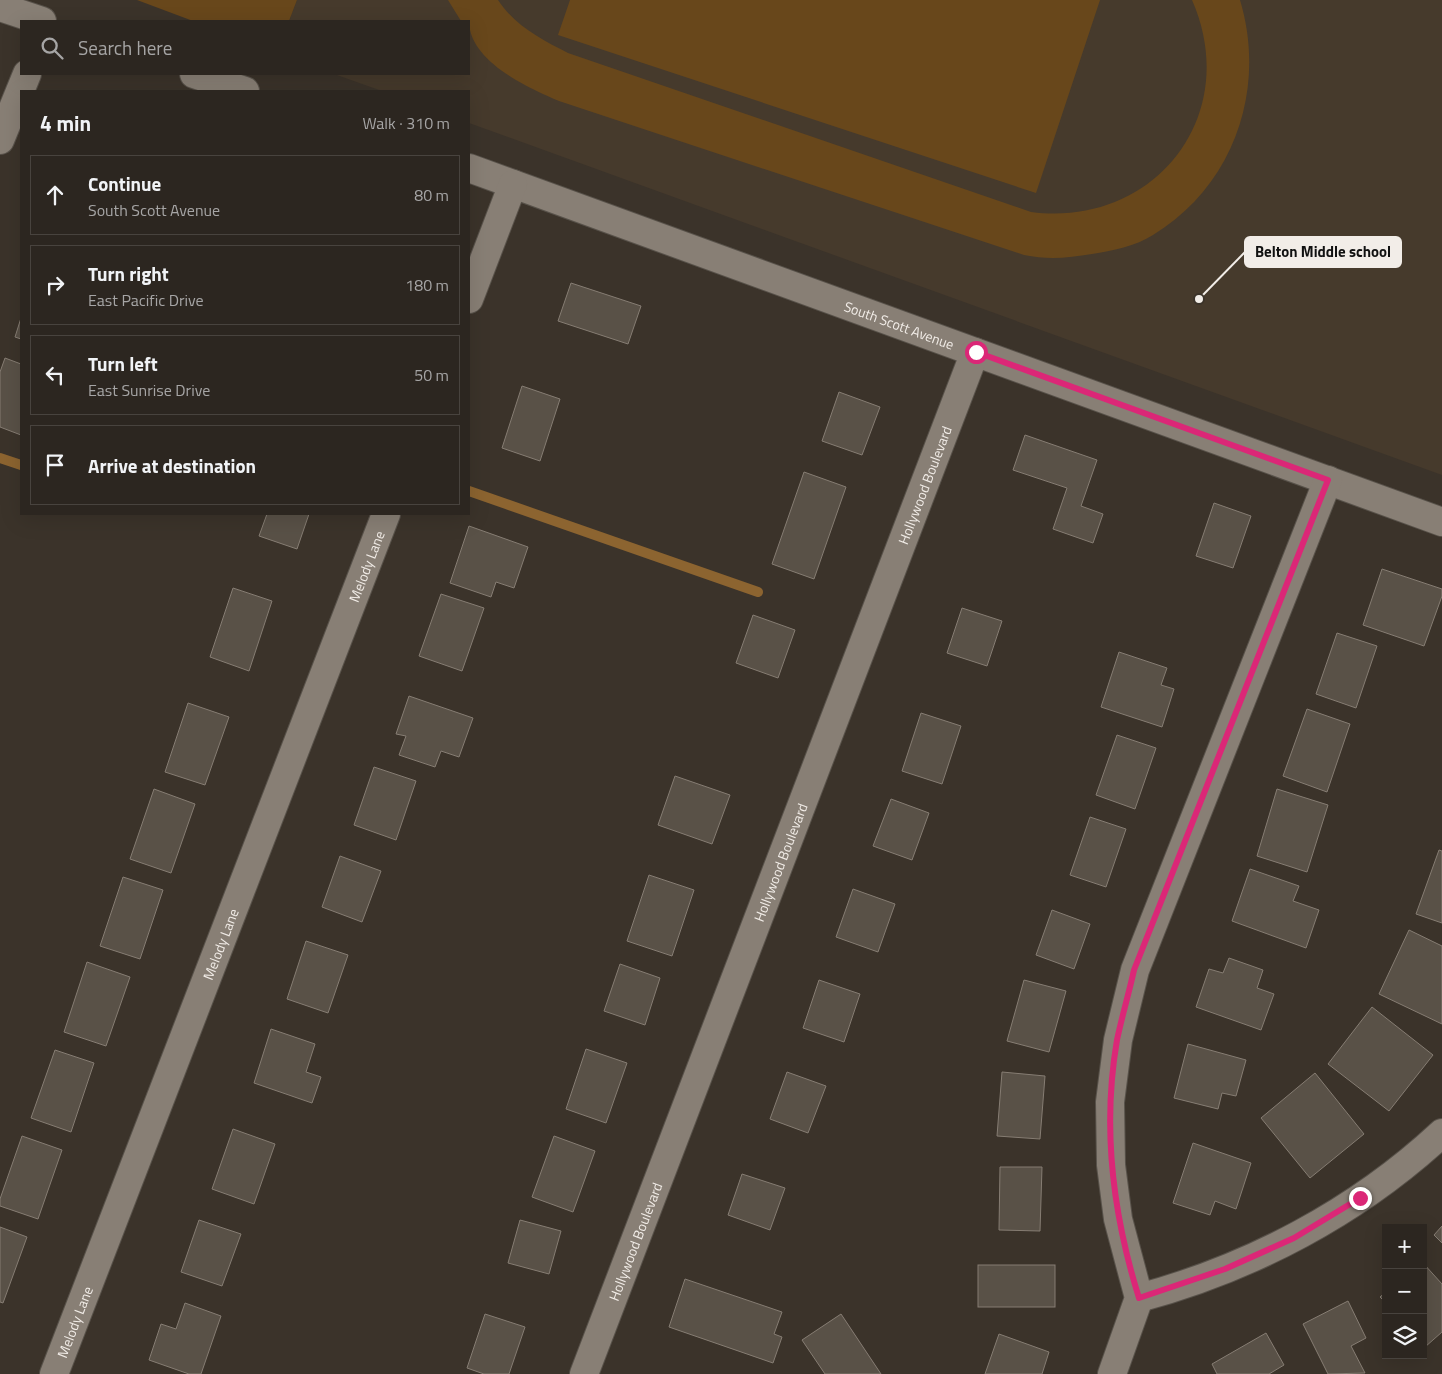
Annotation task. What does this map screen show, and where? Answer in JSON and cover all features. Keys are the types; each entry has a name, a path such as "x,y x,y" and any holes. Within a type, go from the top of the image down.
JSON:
{"street":[{"path":"0,7 39,20"},
{"path":"0,140 26,75"},
{"path":"197,75 242,90"},
{"name":"South Scott Avenue","path":"470,168 1442,522"},
{"path":"470,296 513,184"},
{"name":"Hollywood Boulevard","path":"584,1374 976,352"},
{"path":"1112,1374 1139,1298 1118,1219 1111,1165 1110,1102 1118,1040 1134,970 1328,480"},
{"name":"Melody Lane","path":"54,1374 386,515"},
{"path":"1139,1298 1225,1269 1294,1238 1360,1198 1420,1153 1442,1133"}],"shaded area":[{"path":"137,0 297,0 289,20 190,20"},
{"path":"297,0 1442,0 1442,475 470,123 470,90 379,90 337,75 470,75 470,20 289,20"},
{"path":"448,0 498,0 521,25 568,53 1031,212 1075,212 1115,202 1149,183 1177,156 1196,122 1206,84 1205,43 1192,0 1240,0 1247,34 1249,67 1246,101 1237,132 1223,163 1205,190 1181,214 1153,235 1124,248 1075,257 1041,258 1024,255 559,101 532,89 502,71 479,49 472,35 470,20 460,20"},
{"path":"570,0 1100,0 1036,193 558,35"}],"building":[{"path":"571,283 641,306 628,344 558,321"},
{"path":"20,321 20,339 15,337"},
{"path":"5,358 20,364 20,435 0,427 0,372"},
{"path":"522,386 560,399 540,461 502,448"},
{"path":"839,392 880,407 862,455 822,441"},
{"path":"1025,435 1097,460 1081,506 1103,514 1093,543 1053,529 1067,488 1013,470"},
{"path":"804,472 846,487 814,579 772,564"},
{"path":"1214,503 1251,516 1233,568 1196,556"},
{"path":"267,515 309,515 297,549 259,536"},
{"path":"469,526 528,547 514,588 496,582 491,597 450,583"},
{"path":"1382,569 1442,589 1442,596 1424,646 1363,625"},
{"path":"233,588 272,601 249,671 210,657"},
{"path":"441,594 484,608 462,671 419,656"},
{"path":"962,608 1002,621 987,666 947,653"},
{"path":"753,615 795,630 778,678 736,663"},
{"path":"1337,633 1377,646 1356,708 1316,694"},
{"path":"1119,652 1167,668 1161,685 1174,689 1162,727 1101,707"},
{"path":"409,696 473,718 459,757 441,751 435,767 399,755 406,736 396,734"},
{"path":"188,703 229,717 205,785 165,772"},
{"path":"1307,709 1350,724 1327,792 1283,776"},
{"path":"921,713 961,726 942,784 902,771"},
{"path":"1117,735 1156,748 1135,809 1096,795"},
{"path":"374,767 416,781 396,840 354,825"},
{"path":"675,776 730,795 712,844 658,825"},
{"path":"154,789 195,804 171,873 130,859"},
{"path":"1277,789 1328,805 1307,872 1257,856"},
{"path":"891,799 929,813 912,860 873,846"},
{"path":"1090,817 1126,829 1106,887 1070,875"},
{"path":"1439,850 1442,851 1442,923 1416,914"},
{"path":"340,856 381,871 362,922 322,907"},
{"path":"1250,869 1299,886 1293,901 1319,910 1306,948 1232,921"},
{"path":"649,875 694,890 672,956 627,941"},
{"path":"123,877 163,890 140,959 100,946"},
{"path":"853,889 895,904 878,952 836,937"},
{"path":"1052,910 1090,924 1074,969 1036,955"},
{"path":"1409,930 1442,946 1442,1024 1379,994"},
{"path":"306,941 348,955 328,1013 287,999"},
{"path":"1229,958 1263,970 1257,988 1274,994 1261,1030 1196,1007 1209,969 1223,973"},
{"path":"87,962 130,977 106,1046 64,1032"},
{"path":"620,964 660,978 645,1025 604,1011"},
{"path":"819,980 860,994 844,1042 803,1028"},
{"path":"1024,980 1066,991 1049,1052 1007,1041"},
{"path":"1372,1007 1433,1055 1389,1111 1328,1064"},
{"path":"271,1029 315,1044 306,1072 321,1077 312,1103 254,1083"},
{"path":"1188,1044 1246,1060 1236,1096 1222,1093 1218,1109 1174,1098"},
{"path":"586,1049 627,1063 606,1123 566,1109"},
{"path":"55,1050 94,1063 71,1132 31,1118"},
{"path":"787,1072 826,1086 808,1133 770,1119"},
{"path":"1002,1072 1045,1076 1040,1139 997,1136"},
{"path":"1315,1073 1364,1134 1310,1178 1261,1118"},
{"path":"233,1129 275,1144 254,1204 212,1189"},
{"path":"22,1136 62,1150 38,1219 0,1206 0,1199"},
{"path":"554,1136 595,1151 573,1212 532,1197"},
{"path":"1193,1143 1251,1163 1236,1209 1215,1201 1210,1215 1173,1203"},
{"path":"1000,1167 1042,1167 1040,1231 999,1230"},
{"path":"742,1174 785,1188 770,1230 728,1215"},
{"path":"199,1220 241,1234 222,1286 181,1272"},
{"path":"520,1220 561,1231 549,1274 508,1263"},
{"path":"1442,1226 1442,1243 1434,1235"},
{"path":"0,1227 27,1237 3,1303 0,1302"},
{"path":"978,1265 1055,1265 1055,1307 978,1307"},
{"path":"1427,1267 1442,1284 1442,1332 1427,1345"},
{"path":"685,1279 782,1312 774,1334 782,1337 773,1363 669,1327"},
{"path":"1348,1301 1366,1338 1351,1346 1365,1373 1328,1374 1303,1324"},
{"path":"185,1303 221,1316 201,1374 189,1374 149,1360 161,1324 176,1329"},
{"path":"485,1314 525,1327 509,1374 484,1374 467,1368"},
{"path":"841,1314 881,1374 825,1374 802,1340"},
{"path":"1266,1333 1284,1365 1269,1374 1217,1374 1212,1364"},
{"path":"999,1334 1049,1352 1042,1374 985,1374"}],"waterway":[{"path":"0,458 20,465"},
{"path":"470,491 758,592"}],"place":[{"name":"Belton Middle school","path":"1199,299"}],"route":[{"path":"976,352 1328,480 1134,970 1118,1040 1110,1102 1111,1165 1118,1219 1139,1298 1166,1291 1225,1269 1294,1238 1360,1198"}]}
